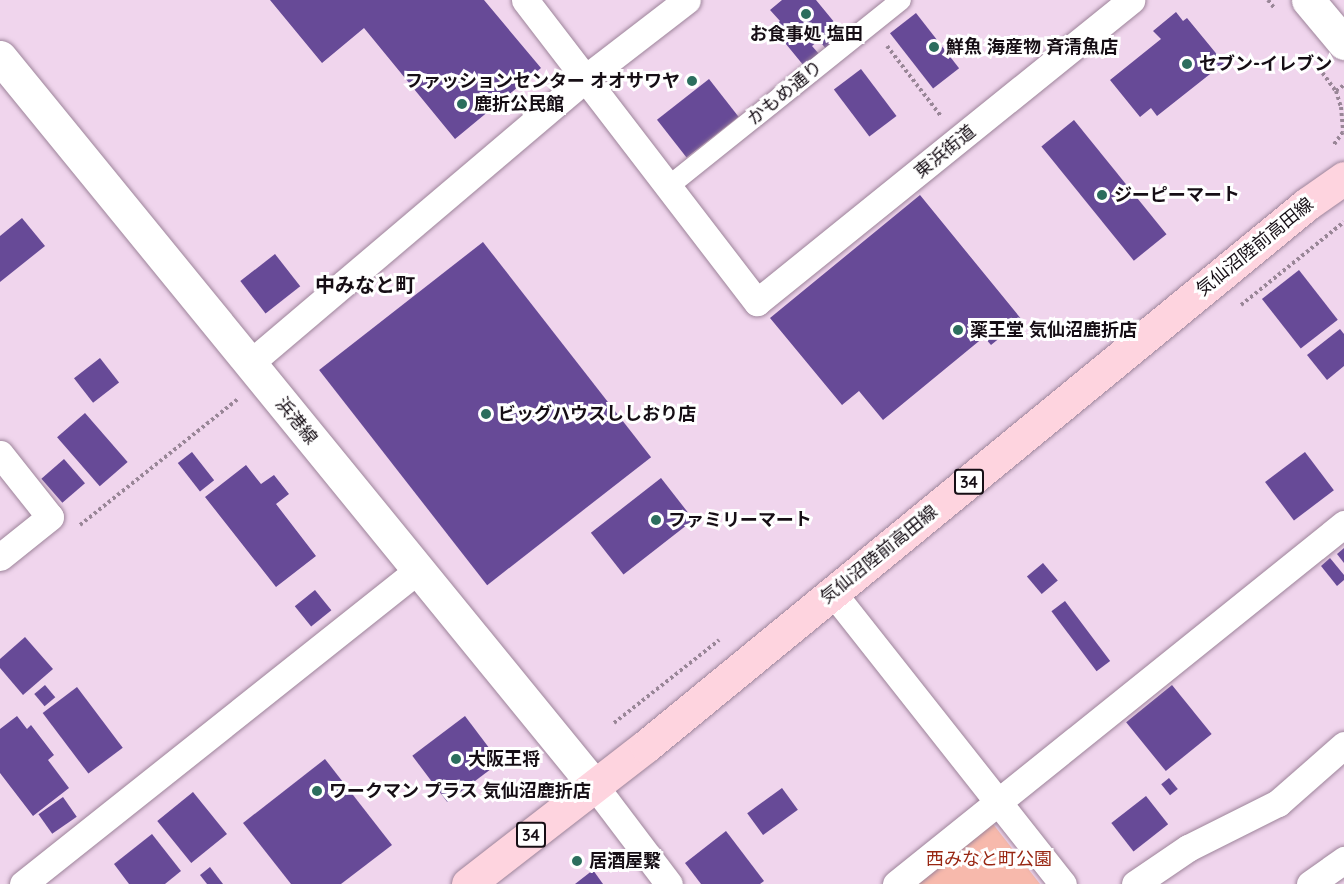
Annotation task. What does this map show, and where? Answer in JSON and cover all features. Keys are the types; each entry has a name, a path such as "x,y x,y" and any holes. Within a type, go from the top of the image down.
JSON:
{"main road":[{"name":"気仙沼陸前高田線","path":"468,884 833,593 1307,204 1336,164"}],"street":[{"path":"525,0 587,77 669,186"},
{"path":"256,372 587,77 687,0"},
{"name":"かもめ通り","path":"669,186 901,0"},
{"name":"東浜街道","path":"669,186 757,302 1131,0"},
{"path":"1295,9 1344,43"},
{"name":"浜港線","path":"0,57 594,785"},
{"path":"0,454 50,517 0,557"},
{"path":"896,884 1344,524"},
{"path":"23,884 418,570"},
{"path":"833,593 1063,884"},
{"path":"1135,884 1188,848 1278,804 1344,745"},
{"path":"594,785 669,884"},
{"path":"1310,884 1344,860"}],"path":[{"path":"1268,0 1295,9"},
{"path":"870,24 960,140"},
{"path":"1316,63 1336,90 1343,132 1336,164"},
{"path":"1336,90 1344,85"},
{"path":"75,529 256,372"},
{"path":"614,723 726,634"}],"green space":[{"name":"西みなと町公園","path":"993,824 1040,884 917,884"}],"building":[{"name":"鹿折公民館","path":"270,0 484,0 541,68 455,139 364,28 322,63"},
{"path":"782,0 816,0 844,34 826,49 819,40 812,46 819,54 804,66 772,27 780,21 770,10"},
{"path":"1176,12 1183,21 1187,18 1224,63 1157,116 1151,108 1140,117 1110,80 1161,39 1153,31"},
{"path":"916,13 959,68 933,88 890,33"},
{"path":"861,69 897,116 869,137 834,89"},
{"path":"709,79 739,117 687,157 657,120"},
{"path":"1074,120 1167,234 1134,261 1041,146"},
{"path":"920,195 1022,320 991,345 984,337 883,420 859,391 842,405 770,318"},
{"path":"22,218 45,246 0,282 0,236"},
{"name":"ビッグハウスししおり店","path":"483,242 651,457 487,585 319,370"},
{"path":"275,254 300,286 266,313 240,281"},
{"path":"1299,270 1338,320 1301,349 1262,299"},
{"path":"1340,329 1344,334 1344,366 1327,380 1307,355"},
{"path":"100,358 119,382 93,403 74,378"},
{"path":"85,413 128,462 100,486 57,437"},
{"path":"192,452 214,480 200,491 178,463"},
{"path":"1305,452 1334,490 1294,520 1265,482"},
{"path":"64,459 85,483 62,503 41,479"},
{"path":"246,465 261,484 274,475 289,494 276,504 316,556 276,587 205,497"},
{"path":"661,478 694,520 623,575 591,533"},
{"path":"1344,548 1344,563 1337,554"},
{"path":"1330,558 1344,575 1344,580 1337,586 1321,566"},
{"path":"1043,563 1058,581 1042,594 1027,576"},
{"path":"315,590 331,610 311,627 295,606"},
{"path":"1065,601 1110,661 1097,671 1051,611"},
{"path":"25,637 53,669 23,695 0,668 0,659"},
{"path":"45,685 55,697 45,706 34,694"},
{"path":"1172,685 1212,734 1166,771 1126,722"},
{"path":"77,687 123,748 88,774 43,713"},
{"path":"17,716 27,729 31,725 54,755 48,760 69,788 33,816 0,773 0,729"},
{"name":"大阪王将","path":"465,716 500,762 447,802 412,756"},
{"name":"ワークマン プラス 気仙沼鹿折店","path":"325,759 392,845 341,884 291,884 243,823"},
{"path":"1169,778 1178,789 1170,795 1161,784"},
{"path":"782,788 798,810 763,835 747,813"},
{"path":"193,792 227,834 191,863 157,821"},
{"path":"1146,796 1168,824 1133,851 1111,823"},
{"path":"63,797 77,817 52,834 38,814"},
{"path":"726,831 764,881 760,884 701,884 685,863"},
{"path":"152,834 181,871 165,884 129,884 114,864"},
{"path":"210,867 223,884 207,884 200,875"},
{"path":"593,870 603,884 575,884"}],"place":[{"name":"お食事処 塩田","path":"806,14"},
{"name":"鮮魚 海産物 斉清魚店","path":"934,47"},
{"name":"セブン-イレブン","path":"1187,64"},
{"name":"ファッションセンター オオサワヤ","path":"692,81"},
{"name":"鹿折公民館","path":"462,104"},
{"name":"ジーピーマート","path":"1102,195"},
{"name":"薬王堂 気仙沼鹿折店","path":"958,330"},
{"name":"ビッグハウスししおり店","path":"486,414"},
{"name":"ファミリーマート","path":"656,520"},
{"name":"大阪王将","path":"456,759"},
{"name":"ワークマン プラス 気仙沼鹿折店","path":"317,791"},
{"name":"居酒屋繋","path":"577,861"}],"district":[{"name":"中みなと町","path":"365,284"}]}
